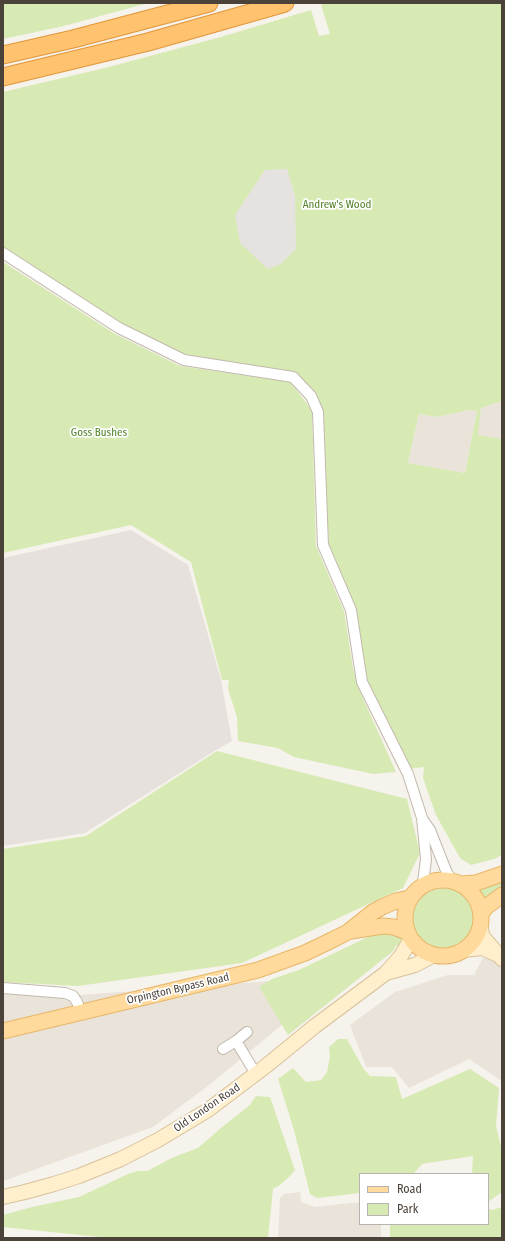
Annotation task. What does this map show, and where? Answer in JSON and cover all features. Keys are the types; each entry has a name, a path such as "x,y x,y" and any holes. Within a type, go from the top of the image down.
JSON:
{"highway":[{"path":"3,55 80,37 209,3"},
{"path":"3,77 148,42 285,3"}],"main road":[{"path":"502,874 476,883 445,880 436,880 423,883 409,898 405,914 405,923 409,935 417,946 434,955 448,955 463,950 472,942 478,933 480,920 486,907 502,895"},
{"path":"457,882 467,888 474,896 478,905 480,920"},
{"name":"Orpington Bypass Road","path":"3,1031 258,970 306,953 348,932 373,912 382,907 396,901 409,898"},
{"name":"Orpington Bypass Road","path":"348,932 383,926 394,927 409,935"}],"street":[{"path":"3,253 119,328 184,360 293,377 311,396 318,412 323,545 351,610 362,682 408,774 422,818 426,859 423,883"},
{"path":"422,818 430,830 447,873 457,882"},
{"path":"480,920 483,937 500,957"},
{"name":"Old London Road","path":"3,1197 79,1176 121,1159 158,1140 208,1110 256,1074 321,1021 386,973 401,956 409,935"},
{"path":"463,950 482,948 500,957"},
{"name":"Old London Road","path":"386,973 415,964 434,955"},
{"path":"3,988 65,993 73,996 78,1002 81,1012"},
{"path":"223,1049 247,1032"},
{"path":"236,1041 256,1074"}],"shaded area":[{"path":"287,169 295,196 296,249 281,264 268,269 240,243 235,215 265,170"},
{"path":"502,401 502,439 477,435 481,408"},
{"path":"469,410 477,411 465,473 408,463 419,414 437,417"},
{"path":"131,530 188,565 221,680 232,741 85,833 3,846 3,558"},
{"path":"483,958 497,958 502,962 502,1081 469,1059 409,1088 392,1067 366,1067 350,1025 395,992 448,975 474,975"},
{"path":"341,976 213,1082 153,1127 3,1181 3,989 80,995"},
{"path":"300,1192 301,1202 315,1207 359,1202 359,1225 381,1225 381,1238 278,1238 280,1198 284,1194"}],"green space":[{"path":"3,3 148,3 64,26 3,39"},
{"name":"Andrew's Wood","path":"327,3 502,3 502,401 481,408 478,435 502,439 502,855 494,859 471,865 460,858 436,815 423,778 424,767 408,769 367,681 356,608 329,546 322,410 316,398 301,378 290,372 184,354 127,327 3,247 3,92 105,68 221,37 311,10 319,36 330,34 321,5","holes":["469,410 477,411 465,473 408,463 419,414 437,417"]},
{"name":"Goss Bushes","path":"3,262 115,334 180,366 290,382 312,410 316,546 344,611 357,685 396,772 373,774 294,757 278,748 238,741 237,717 228,689 229,680 222,680 191,562 131,525 3,553"},
{"path":"217,751 407,799 420,853 403,888 242,963 78,986 3,982 3,849 86,836"},
{"path":"502,881 502,886 483,901 477,890"},
{"path":"442,885 460,891 468,899 474,917 468,935 460,943 442,949 424,943 416,935 410,917 416,899 424,891"},
{"path":"381,932 400,937 402,941 400,946 397,945 392,952 288,1035 259,987 272,979 299,970"},
{"path":"338,1039 347,1039 363,1068 370,1076 396,1077 402,1099 470,1069 499,1088 496,1126 502,1151 502,1192 489,1201 489,1173 472,1173 473,1156 422,1164 414,1173 359,1173 359,1193 317,1198 310,1194 294,1130 278,1079 293,1068 306,1082 321,1080 327,1072 330,1057 329,1047"},
{"path":"256,1096 270,1097 295,1170 280,1185 273,1189 268,1238 109,1238 3,1227 3,1215 79,1197 128,1174 138,1171 147,1171 174,1157 198,1148 250,1105"},
{"path":"502,1207 502,1238 390,1238 390,1225 489,1225 489,1209 492,1210"}]}
